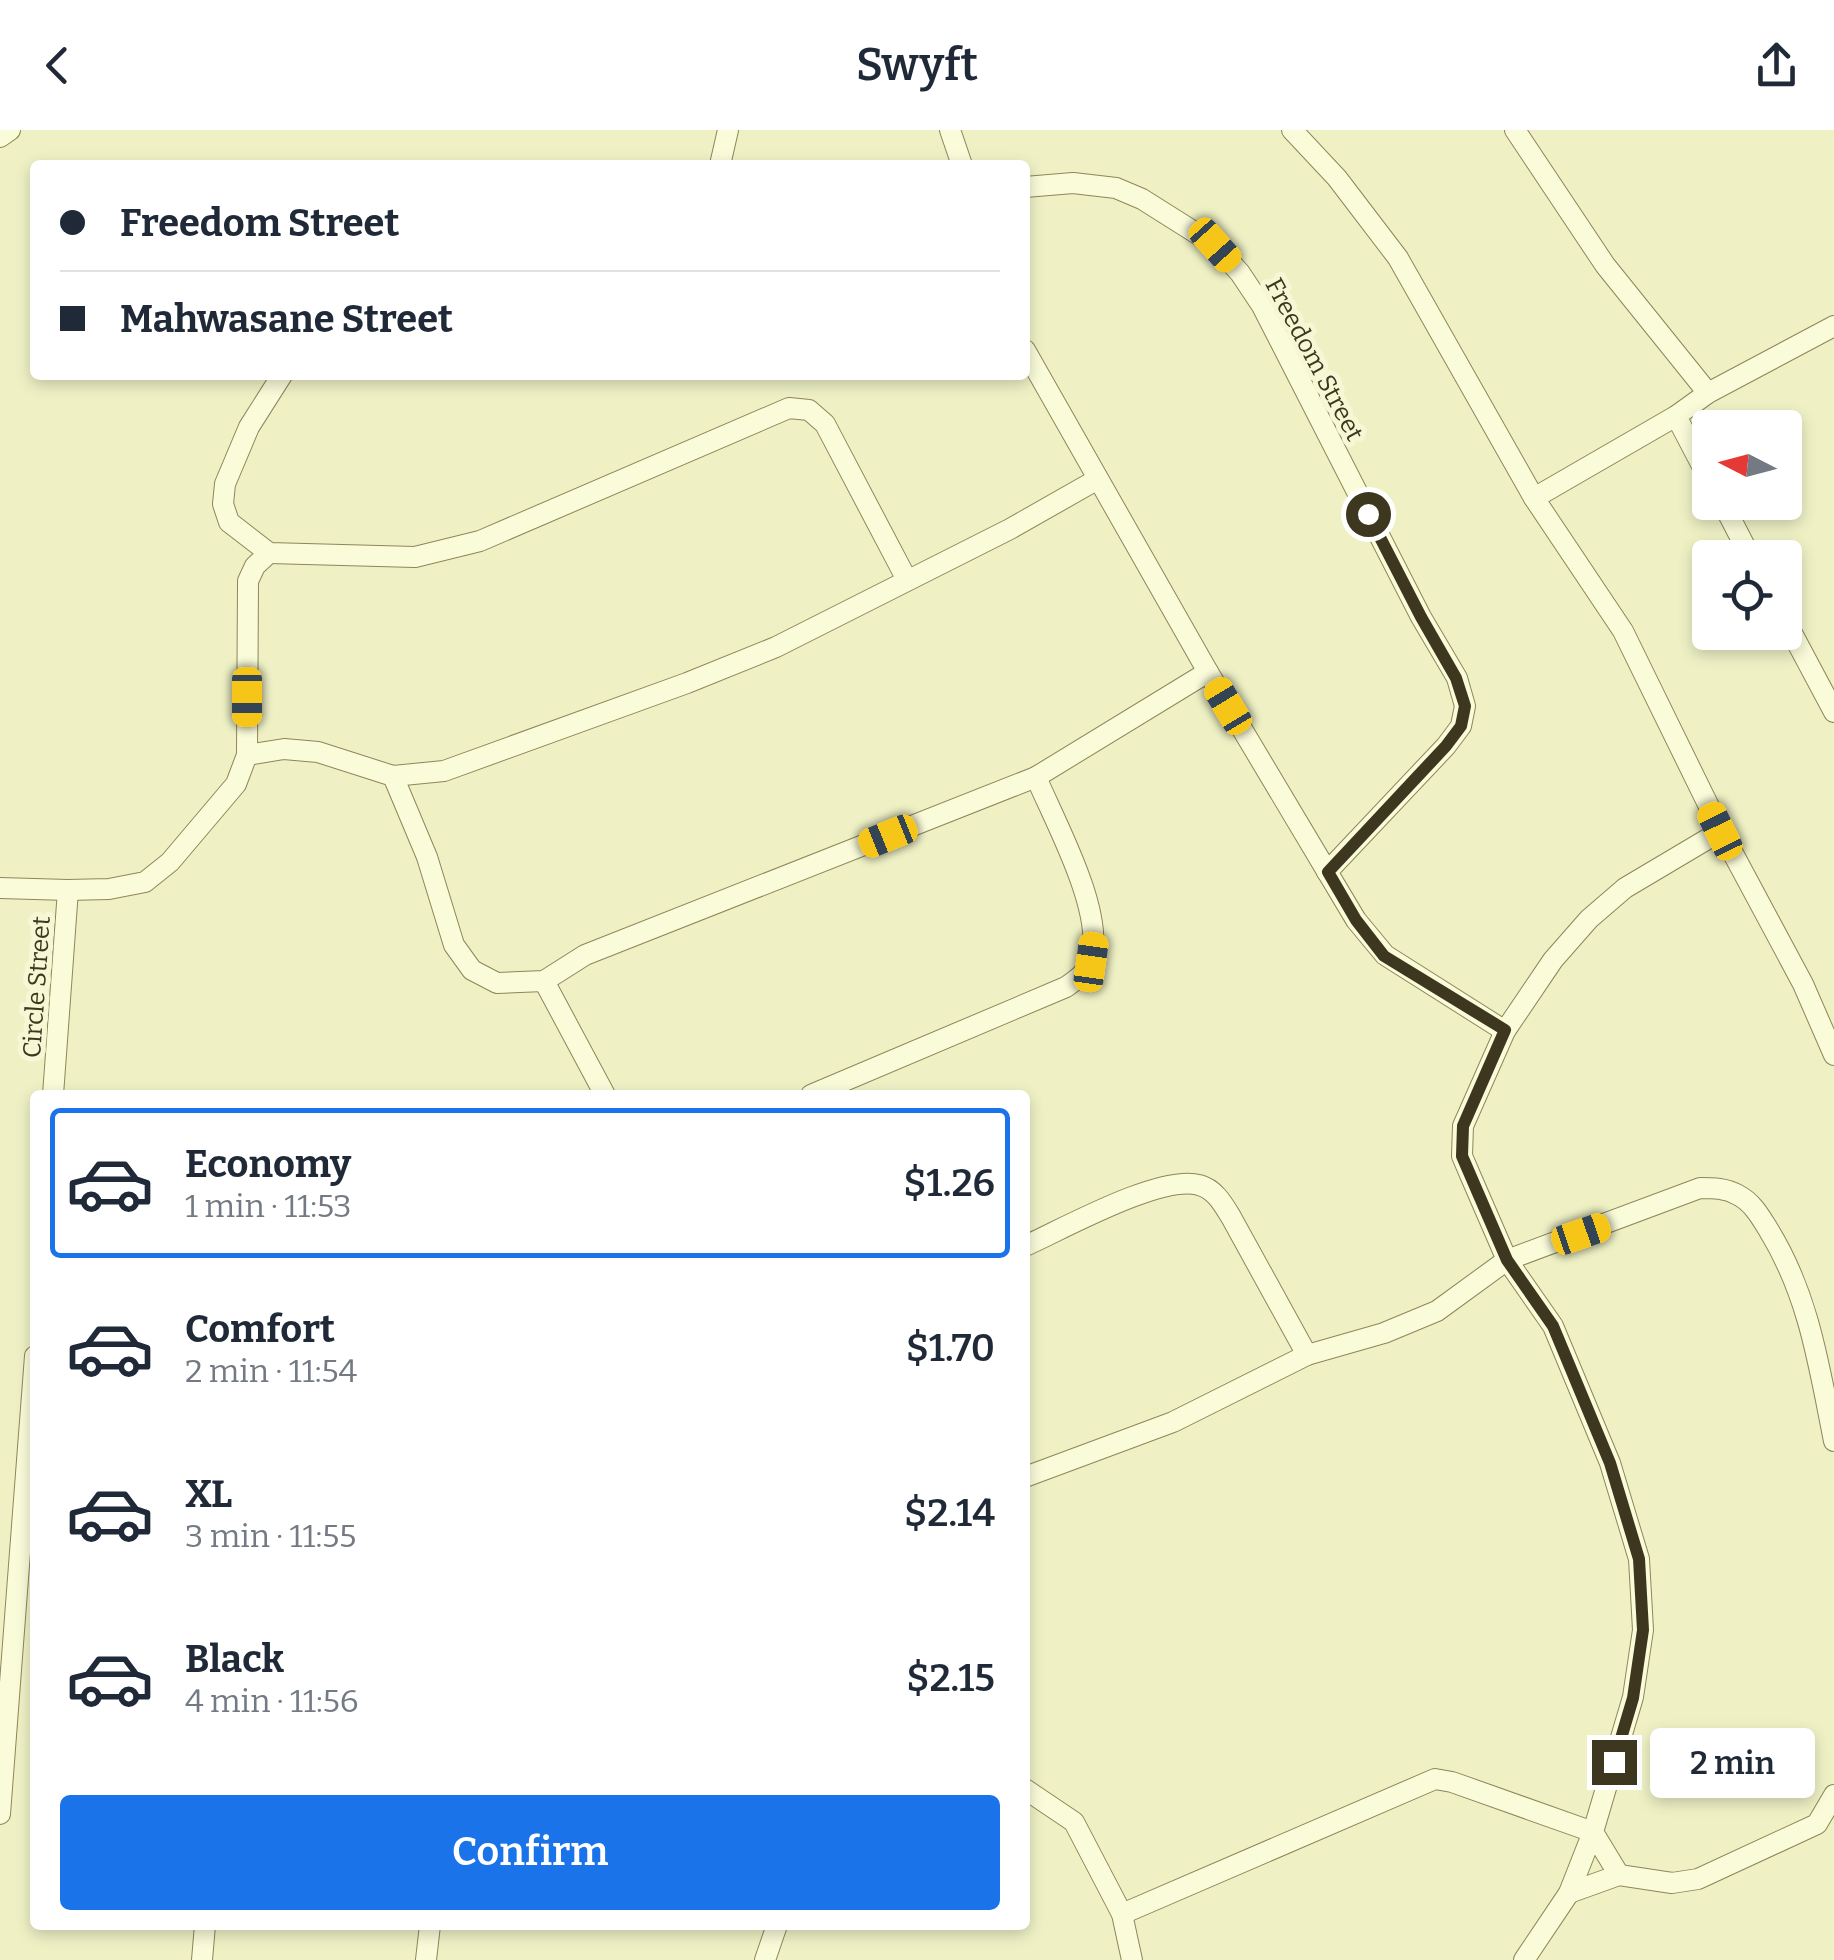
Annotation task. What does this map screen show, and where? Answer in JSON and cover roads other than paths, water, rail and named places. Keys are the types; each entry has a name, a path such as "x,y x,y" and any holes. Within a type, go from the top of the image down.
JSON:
{"street":[{"path":"0,137 10,130"},
{"path":"721,160 728,130"},
{"path":"950,130 960,160"},
{"path":"1292,130 1337,178 1398,258 1534,498 1623,631 1720,831 1803,984 1834,1056"},
{"path":"1515,130 1605,264 1708,393"},
{"name":"Freedom Street","path":"1030,187 1073,183 1116,188 1142,199 1215,245 1240,273 1262,306 1456,678 1465,706 1461,726 1328,872"},
{"path":"1534,498 1676,416 1708,393 1834,326"},
{"path":"1030,359 1208,672 1356,920 1384,956 1505,1030"},
{"path":"279,380 249,427 225,484 223,504 229,522 268,553 415,556 480,541 789,408 809,410 825,424 907,580"},
{"path":"1676,416 1692,446"},
{"path":"247,755 284,750 318,752 393,776 444,771 687,683 776,646 1010,529 1098,479"},
{"path":"68,890 109,889 145,882 170,862 236,784 247,755 248,581 254,566 268,553"},
{"path":"1801,650 1834,712"},
{"path":"393,776 427,857 454,945 472,970 497,982 544,981 585,955 1036,777 1208,672"},
{"path":"824,1090 1066,987 1091,962 1092,912 1036,777"},
{"path":"1524,1960 1569,1893 1593,1832 1633,1698 1643,1630 1639,1559 1610,1463 1553,1326 1507,1260 1462,1156 1463,1126 1505,1030 1553,960 1589,919 1625,888 1720,831"},
{"name":"Circle Street","path":"0,888 68,890 54,1090"},
{"path":"544,981 602,1090"},
{"path":"1030,1244 1152,1189 1200,1184 1217,1195 1232,1217 1306,1355"},
{"path":"1030,1475 1173,1422 1306,1355 1384,1333 1438,1311 1507,1260 1700,1188 1738,1194 1755,1208 1780,1250 1807,1310 1834,1441"},
{"path":"0,1814 30,1417"},
{"path":"1122,1914 1435,1780 1452,1782 1593,1832 1619,1875"},
{"path":"1030,1791 1074,1822 1122,1914 1132,1960"},
{"path":"1569,1893 1619,1875 1672,1882 1698,1880 1817,1824 1834,1796"},
{"path":"202,1960 205,1930"},
{"path":"426,1960 429,1930"},
{"path":"764,1960 775,1930"}]}
